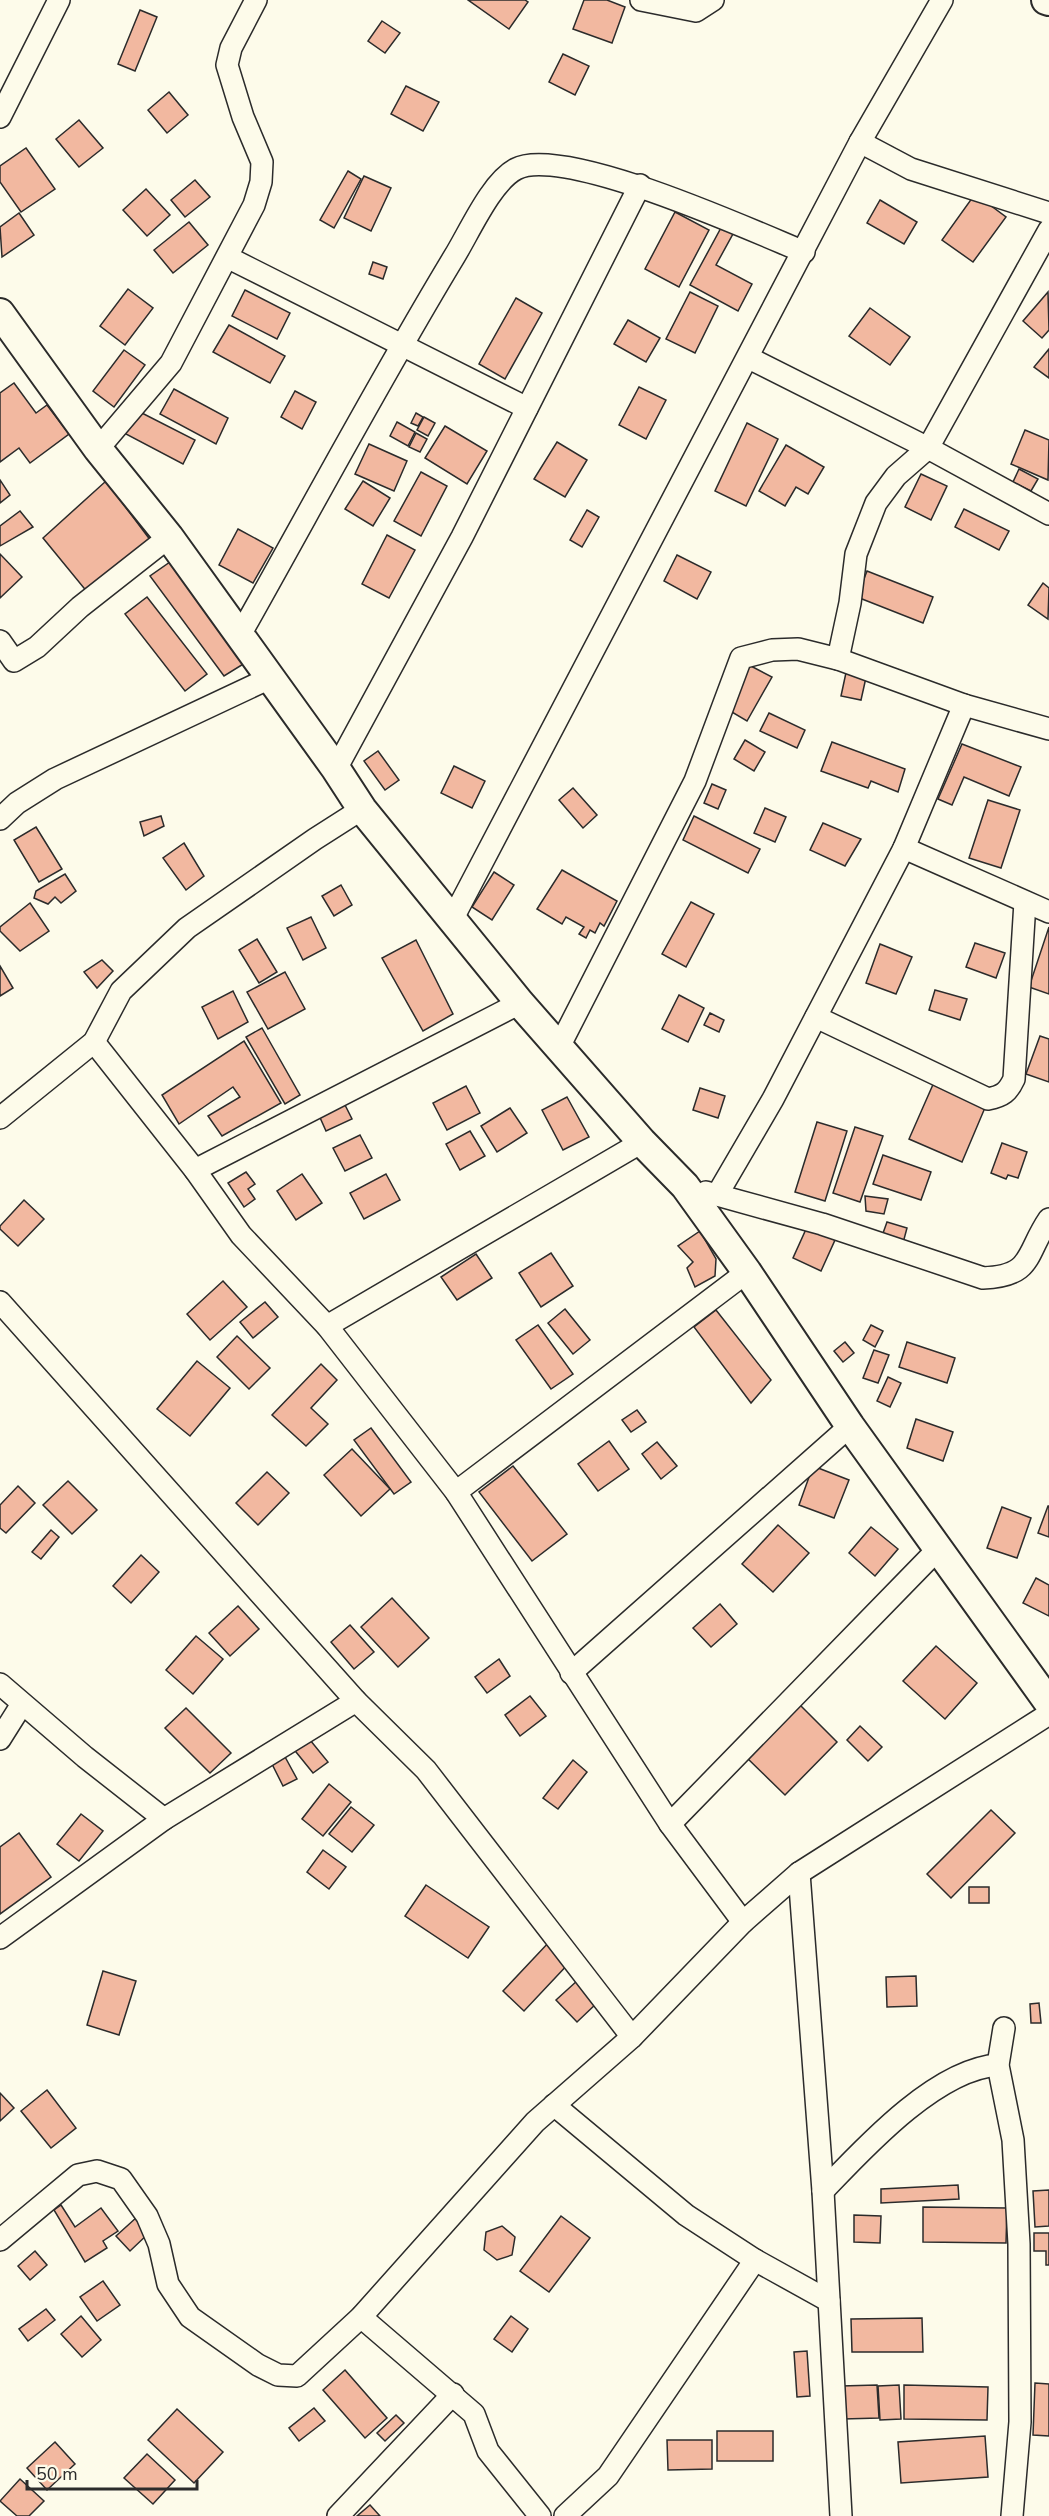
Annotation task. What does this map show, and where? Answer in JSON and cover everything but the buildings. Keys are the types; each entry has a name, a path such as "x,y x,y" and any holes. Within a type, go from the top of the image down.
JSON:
{"street":[{"path":"0,117 59,0"},
{"path":"98,449 171,363 229,258 254,205 261,182 262,162 243,117 226,65 231,48 256,0"},
{"path":"641,0 696,11 713,0"},
{"path":"452,920 749,358 860,142 942,0"},
{"path":"860,142 911,169 1049,213"},
{"path":"240,636 403,345 496,189 517,168 550,164 640,185 804,252"},
{"path":"336,769 462,537 640,185"},
{"path":"838,659 850,603 856,554 876,503 896,476 928,448 1049,230"},
{"path":"229,258 527,408"},
{"path":"0,313 98,449 169,537 336,769 362,809 520,1003 642,1142 685,1186 747,1272 850,1426 1049,1702"},
{"path":"749,358 928,448 1049,514"},
{"path":"0,641 14,661 37,647 80,607 169,537"},
{"path":"559,1047 695,781 741,658 772,650 798,649 838,659 964,705 1047,723"},
{"path":"0,819 17,803 55,779 270,678"},
{"path":"717,1195 816,1017 904,848 964,705"},
{"path":"0,1118 94,1042 121,991 187,927 362,809"},
{"path":"904,848 1049,912"},
{"path":"816,1017 988,1099 1001,1096 1010,1089 1014,1079 1025,902"},
{"path":"195,1170 520,1003"},
{"path":"94,1042 195,1170 241,1235 327,1326 456,1492 670,1824 743,1922"},
{"path":"327,1326 642,1142"},
{"path":"685,1186 833,1227 983,1278 1004,1277 1019,1270 1049,1219"},
{"path":"456,1492 747,1272"},
{"path":"0,1302 356,1701 426,1770 632,2037"},
{"path":"571,1673 850,1426"},
{"path":"670,1824 939,1548"},
{"path":"0,1684 164,1819"},
{"path":"0,1938 164,1819 356,1701"},
{"path":"0,1739 22,1704"},
{"path":"0,2240 78,2175 97,2171 121,2179 147,2216 159,2244 168,2284 190,2317 258,2365 278,2374 297,2376 361,2317 535,2122 632,2037 743,1922 799,1873 1049,1714"},
{"path":"799,1873 823,2191 841,2516"},
{"path":"1004,2028 998,2065 1013,2140 1019,2244 1020,2422 1012,2516"},
{"path":"823,2191 880,2131 899,2116 963,2072 981,2066 998,2065"},
{"path":"554,2105 686,2215 755,2260 829,2301"},
{"path":"565,2516 608,2476 755,2260"},
{"path":"361,2317 474,2414 488,2451 540,2516"},
{"path":"338,2516 453,2394"}]}
